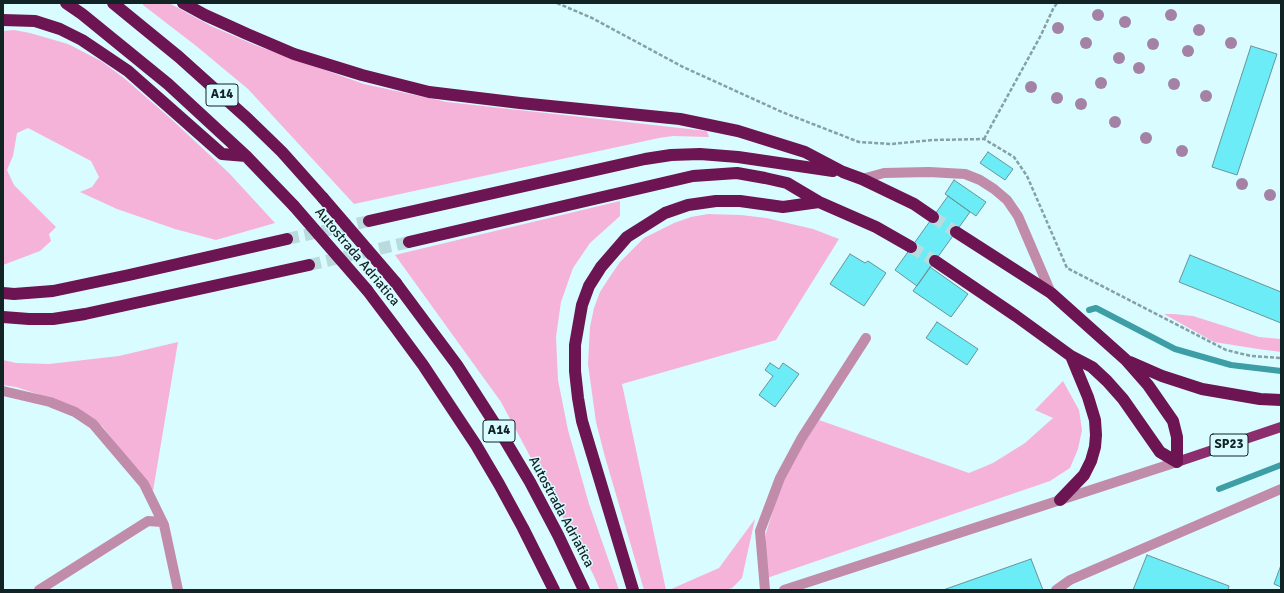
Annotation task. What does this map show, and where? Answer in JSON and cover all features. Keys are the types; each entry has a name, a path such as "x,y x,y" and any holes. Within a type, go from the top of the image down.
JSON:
{"highway":[{"name":"Autostrada Adriatica","path":"66,3 168,84 246,156 294,206 367,290 423,365 476,446 499,484 554,590"},
{"name":"Autostrada Adriatica","path":"113,3 179,57 282,152 396,283 457,365 502,435 530,482 584,590"},
{"path":"183,3 205,15 294,54 362,75 429,92 520,103 680,119 738,131 805,152 842,172 862,179 914,204 933,217"},
{"path":"3,20 35,21 60,29 82,40 128,72 222,154 246,156"},
{"path":"369,221 645,159 671,156 700,154 738,156 842,172"},
{"path":"409,242 693,176 737,173 787,184 819,202 876,227 911,247"},
{"path":"633,590 582,421 578,398 575,371 575,345 582,305 589,286 601,267 626,237 665,212 688,205 716,201 783,207 819,202"},
{"path":"956,232 1051,293 1126,360 1148,385 1172,421 1177,436 1177,462"},
{"path":"3,293 14,294 53,291 287,240"},
{"path":"935,261 1016,316 1071,356 1092,367 1123,399 1160,452 1177,462"},
{"path":"3,317 53,319 85,314 309,265"},
{"path":"1060,500 1084,475 1093,454 1096,435 1095,420 1088,397 1071,356"},
{"path":"1126,360 1162,376 1202,390 1260,399 1281,400"}],"main road":[{"name":"SP23","path":"1177,462 1281,428"}],"street":[{"path":"862,179 884,174 929,172 965,174 980,180 1007,200 1018,216 1051,293"},
{"path":"765,590 760,531 780,478 800,439 866,338"},
{"path":"3,391 50,402 75,412 93,424 144,484 162,522 173,562 178,590"},
{"name":"SP23","path":"784,590 1177,462"},
{"path":"1056,590 1070,580 1281,489"},
{"path":"39,590 148,521 162,522"}],"path":[{"path":"984,138 1057,3"}],"shaded area":[{"path":"143,3 169,3 211,26 255,45 364,84 447,102 707,131 709,137 673,136 659,138 354,204 248,89 195,45 143,5"},
{"path":"14,30 68,44 101,61 124,78 170,118 229,173 275,223 216,240 175,229 117,209 80,192 92,187 99,177 91,161 28,128 17,133 13,156 7,170 14,185 56,227 49,234 51,241 40,251 3,265 3,31"},
{"path":"620,201 620,216 590,243 573,268 561,302 556,337 558,380 568,430 589,504 619,590 600,590 593,574 501,402 395,255"},
{"path":"708,214 741,215 766,218 813,229 839,239 776,340 622,384 666,590 644,590 596,422 588,364 590,327 594,308 600,292 620,262 644,238 674,223 691,217"},
{"path":"1164,314 1193,316 1259,337 1281,339 1281,352 1214,342"},
{"path":"178,342 153,491 102,426 71,405 16,387 3,385 3,360 16,363 49,364 119,356"},
{"path":"1063,381 1079,410 1082,430 1078,449 1070,468 1050,481 767,578 765,550 766,533 782,481 800,449 819,420 969,473 993,463 1025,443 1053,418 1035,410"},
{"path":"755,519 742,578 732,588 726,590 669,590 719,568"}],"building":[{"path":"1251,46 1277,54 1237,175 1212,167"},
{"path":"988,152 1013,169 1005,180 980,163"},
{"path":"954,180 986,202 976,216 945,194"},
{"path":"948,196 970,212 917,286 895,270"},
{"path":"850,254 865,263 868,261 886,273 864,306 830,284"},
{"path":"1190,255 1281,292 1281,323 1179,282"},
{"path":"930,267 968,294 951,317 913,291"},
{"path":"937,322 978,349 967,365 926,338"},
{"path":"770,363 779,369 783,363 799,374 775,407 759,395 773,376 765,370"},
{"path":"1147,555 1229,586 1228,590 1133,590"},
{"path":"1031,559 1043,590 943,590"},
{"path":"1281,565 1281,587 1274,584"}],"waterway":[{"path":"1089,310 1096,308 1175,349 1231,365 1281,371"},
{"path":"1219,489 1281,465"}],"tunnel":[{"path":"933,217 956,232"},
{"path":"287,239 369,221"},
{"path":"309,265 409,242"},
{"path":"911,247 935,261"}]}
